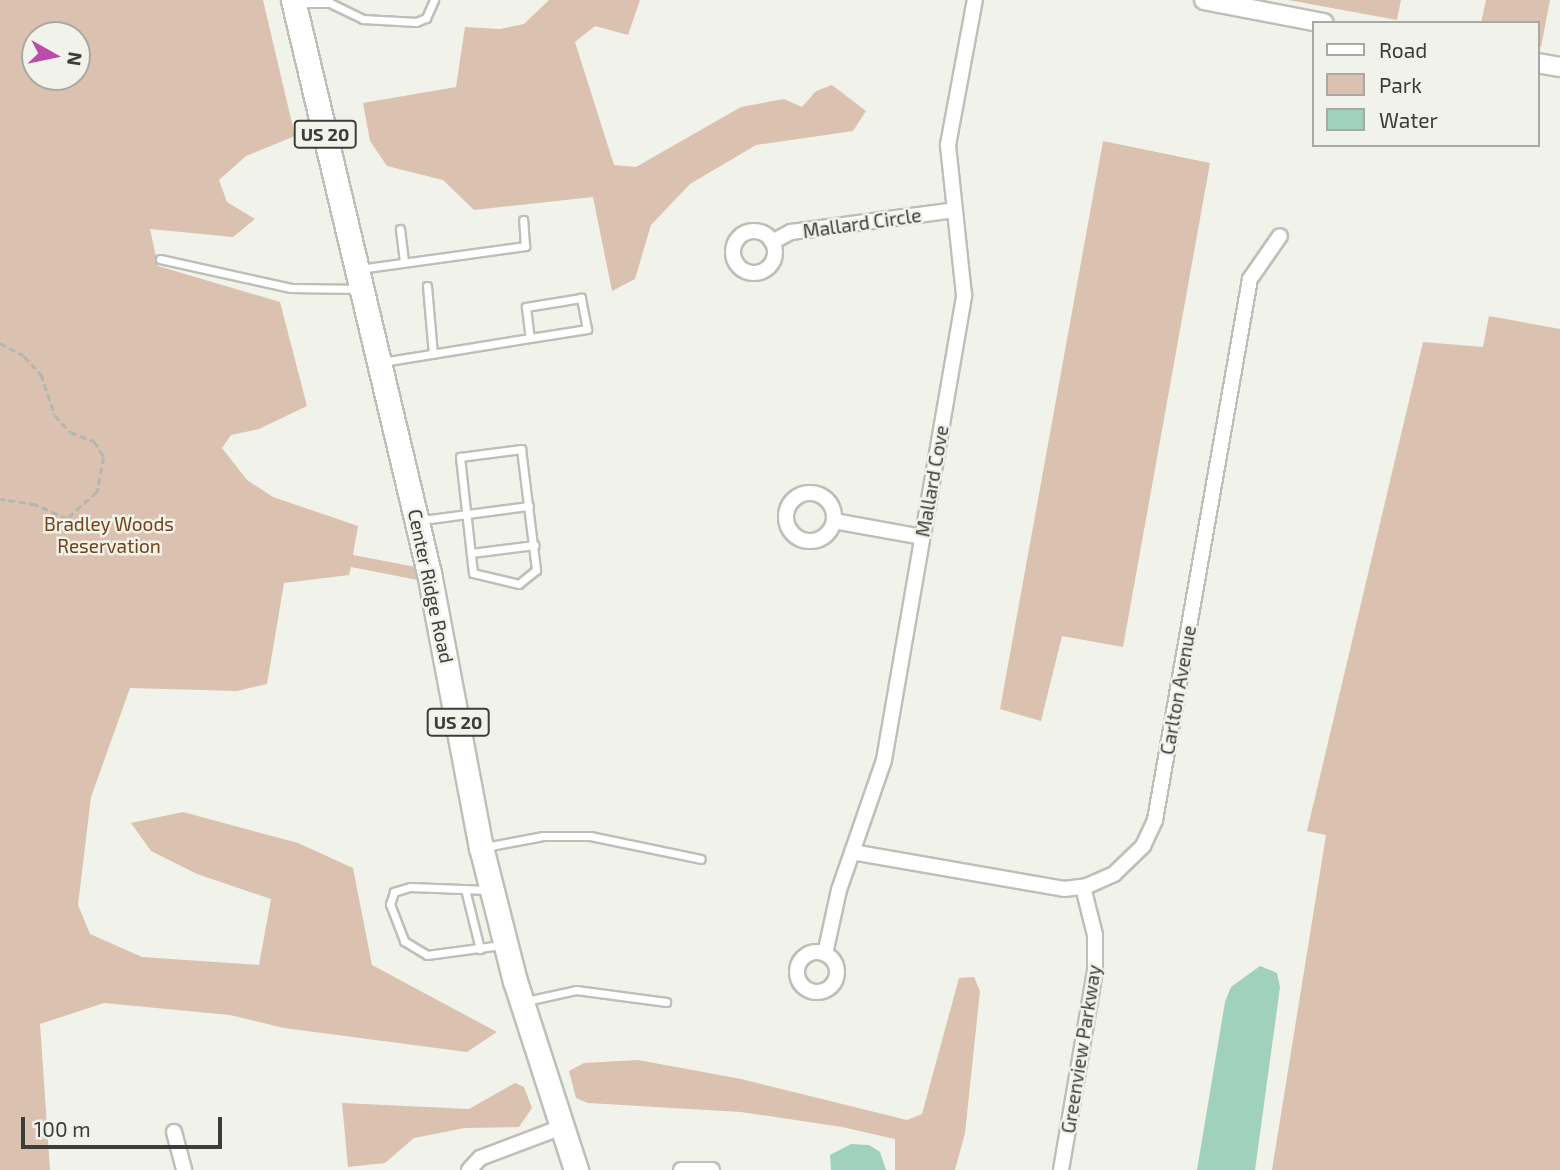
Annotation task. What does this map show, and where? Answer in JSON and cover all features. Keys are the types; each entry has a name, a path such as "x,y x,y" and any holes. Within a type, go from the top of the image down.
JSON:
{"main road":[{"name":"Center Ridge Road","path":"293,1 418,521 481,847 522,1003 576,1170"}],"street":[{"name":"Mallard Cove","path":"825,954 852,852 884,760 964,295 948,145 975,0"},
{"path":"1205,0 1314,21"},
{"path":"1539,63 1560,67"},
{"name":"Mallard Circle","path":"772,242 791,232 955,210"},
{"name":"Carlton Avenue","path":"852,852 1064,889 1083,887 1123,868 1153,828 1250,279 1280,236"},
{"path":"834,521 922,537"},
{"name":"Greenview Parkway","path":"1061,1170 1096,963 1095,935 1083,887"},
{"path":"470,1170 480,1158 562,1127"},
{"path":"174,1132 184,1170"},
{"path":"681,1170 712,1170"}],"lane":[{"path":"293,1 330,1 363,19 415,22 426,18 435,0"},
{"path":"160,259 291,288 360,279 404,262 525,246 523,220"},
{"path":"400,229 404,262"},
{"path":"427,286 433,354"},
{"path":"381,362 587,329 581,298 526,307 530,338"},
{"path":"521,449 529,506 536,545 536,570 519,584 473,573 460,457 521,449"},
{"path":"418,521 529,506"},
{"path":"471,553 536,545"},
{"path":"481,847 543,836 590,836 701,859"},
{"path":"492,890 410,887 394,892 393,914 412,949 446,956 505,944"},
{"path":"465,889 481,949"},
{"path":"522,1003 576,990 666,1002"}],"path":[{"path":"0,344 24,356 41,374 55,415 70,432 93,441 104,457 97,492 67,519 36,505 0,499"}],"green space":[{"name":"Bradley Woods Reservation","path":"0,0 263,0 295,136 246,156 219,180 227,202 255,219 233,237 150,229 158,266 280,302 307,406 259,429 231,435 222,448 247,480 273,497 358,526 353,555 426,569 428,582 351,567 349,575 284,583 267,684 237,691 130,688 91,797 78,905 90,934 142,957 259,965 271,899 197,874 151,851 131,823 183,812 298,843 353,868 372,965 497,1032 467,1052 284,1028 230,1015 104,1003 40,1024 50,1170 0,1170"},
{"path":"549,0 640,0 628,35 595,26 575,42 614,165 636,167 741,107 784,99 802,107 816,91 832,85 866,111 853,131 756,145 690,184 651,225 635,279 612,291 593,197 474,210 443,180 387,166 370,141 363,103 456,87 465,27 500,29 524,24"},
{"path":"1288,0 1401,0 1397,20"},
{"path":"1486,0 1550,0 1541,47 1539,21 1481,21"},
{"path":"1103,141 1210,163 1123,647 1062,636 1041,721 1000,709"},
{"path":"1489,316 1560,329 1560,1170 1272,1170 1326,835 1307,831 1423,342 1483,347"},
{"path":"974,977 980,991 965,1133 955,1170 895,1170 895,1139 842,1127 741,1112 588,1103 576,1098 569,1071 584,1063 638,1060 741,1079 907,1120 922,1114 959,978"},
{"path":"515,1083 524,1087 532,1108 519,1127 465,1128 414,1138 385,1163 348,1167 342,1103 469,1109"}],"water":[{"path":"1260,966 1277,973 1280,987 1255,1170 1197,1170 1225,1002 1231,987"},
{"path":"851,1144 869,1145 880,1152 886,1170 831,1170 830,1155"}]}
